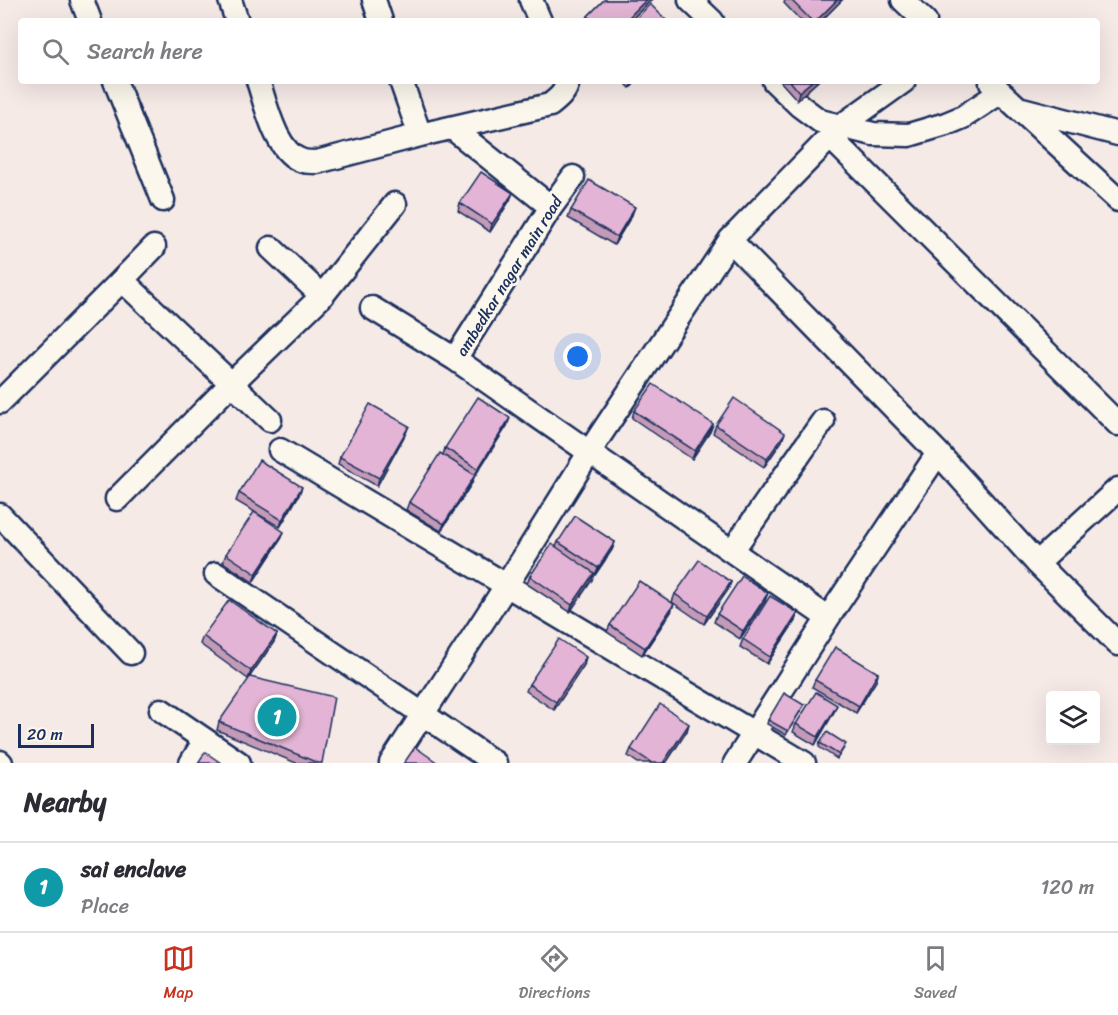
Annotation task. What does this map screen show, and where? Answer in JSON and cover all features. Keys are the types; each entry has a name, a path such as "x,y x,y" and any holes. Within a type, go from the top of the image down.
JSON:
{"street":[{"path":"82,0 89,18"},
{"path":"230,0 236,18"},
{"path":"374,0 380,18"},
{"path":"531,0 539,18"},
{"path":"690,0 709,18"},
{"path":"903,0 922,18"},
{"path":"116,84 164,200"},
{"path":"259,84 279,142 291,156 303,161 317,162 550,105 565,91 567,84"},
{"path":"402,84 420,135"},
{"path":"777,84 800,106 836,132 1118,424"},
{"path":"391,763 590,452 730,240 836,132 900,84"},
{"path":"836,132 909,135 963,117 995,86 1118,200"},
{"path":"1018,107 1118,134"},
{"path":"452,128 551,207"},
{"name":"ambedkar nagar main road","path":"573,177 551,207 455,359 828,618"},
{"path":"117,499 322,296 395,204"},
{"path":"730,240 938,453 1037,563 1118,644"},
{"path":"0,402 154,247"},
{"path":"271,248 322,296"},
{"path":"122,280 270,420"},
{"path":"372,308 455,359"},
{"path":"732,551 823,422"},
{"path":"280,450 804,763"},
{"path":"735,763 938,453"},
{"path":"1037,563 1118,489"},
{"path":"0,515 131,653"},
{"path":"216,574 495,763"},
{"path":"161,710 239,763"},
{"path":"191,763 205,740"}],"building":[{"path":"604,0 646,0 628,18 590,18 588,16"},
{"path":"791,0 837,0 819,18 809,18"},
{"path":"650,4 664,18 637,18"},
{"path":"792,84 808,84 799,92"},
{"path":"481,172 513,193 492,224 460,203"},
{"path":"589,180 635,207 617,237 571,210"},
{"path":"653,384 713,424 695,451 634,411"},
{"path":"478,397 510,418 478,469 445,448"},
{"path":"734,398 785,433 767,459 716,425"},
{"path":"370,404 409,426 379,478 340,457"},
{"path":"440,453 475,475 444,524 409,502"},
{"path":"259,460 302,487 282,520 239,493"},
{"path":"254,512 284,532 256,574 226,554"},
{"path":"575,516 615,542 598,568 558,542"},
{"path":"552,544 594,573 572,605 530,576"},
{"path":"699,560 731,582 707,616 675,594"},
{"path":"742,576 768,593 743,631 717,614"},
{"path":"639,581 674,604 645,648 610,625"},
{"path":"770,596 798,613 770,657 743,639"},
{"path":"229,600 277,634 251,671 203,636"},
{"path":"559,639 586,657 556,702 529,684"},
{"path":"835,647 878,673 859,706 815,680"},
{"path":"250,677 334,697 322,763 219,722"},
{"path":"816,692 837,705 818,737 796,724"},
{"path":"784,693 804,705 788,731 768,720"},
{"path":"660,704 689,724 663,763 652,763 631,749"},
{"path":"827,732 846,744 839,755 820,743"},
{"path":"415,747 438,763 404,763"},
{"path":"205,752 221,763 198,763"}],"place":[{"name":"sai enclave","path":"277,717"}]}
